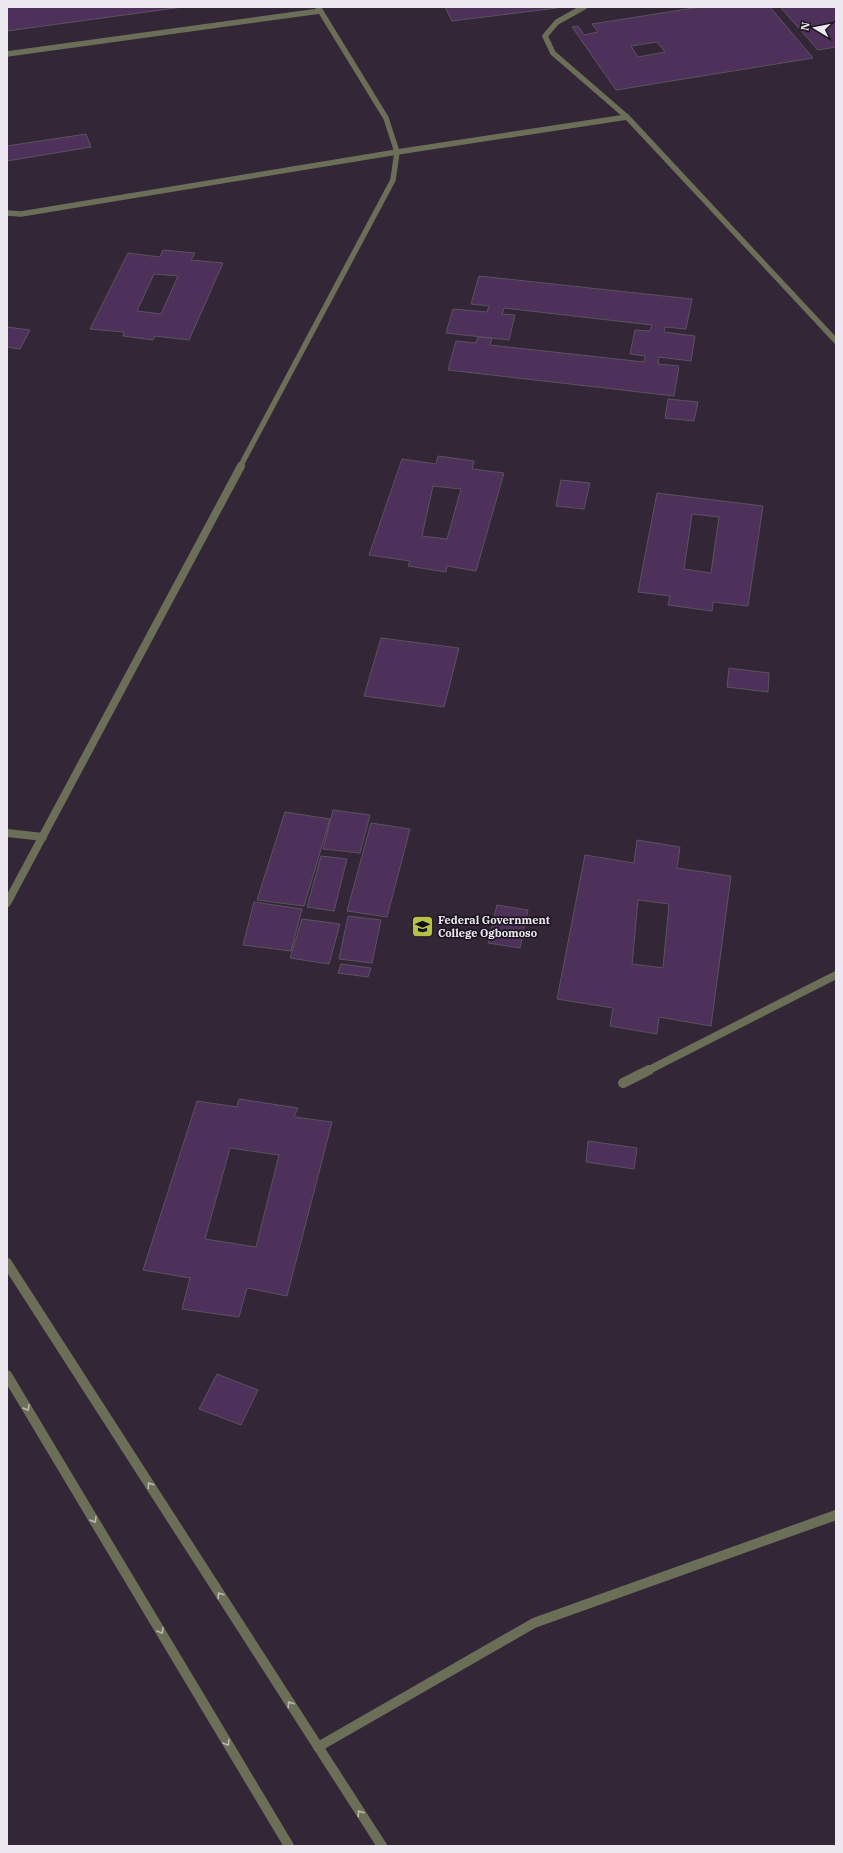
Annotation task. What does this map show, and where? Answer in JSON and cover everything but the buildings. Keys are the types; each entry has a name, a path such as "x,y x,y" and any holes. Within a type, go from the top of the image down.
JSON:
{"street":[{"path":"584,7 557,22 545,36 553,53 627,117 836,341"},
{"path":"7,54 319,9 386,118 397,152 393,180 7,903"},
{"path":"7,213 21,214 175,190 397,152 627,117"},
{"path":"7,833 43,837"},
{"path":"623,1083 836,975"},
{"path":"7,1263 382,1846"},
{"path":"7,1375 289,1846"},
{"path":"318,1747 534,1623 836,1515"}],"shaded area":[{"name":"Federal Government College Ogbomoso","path":"7,7 836,7 836,1846 7,1846"}],"place":[{"name":"Federal Government College Ogbomoso","path":"422,926"}]}
